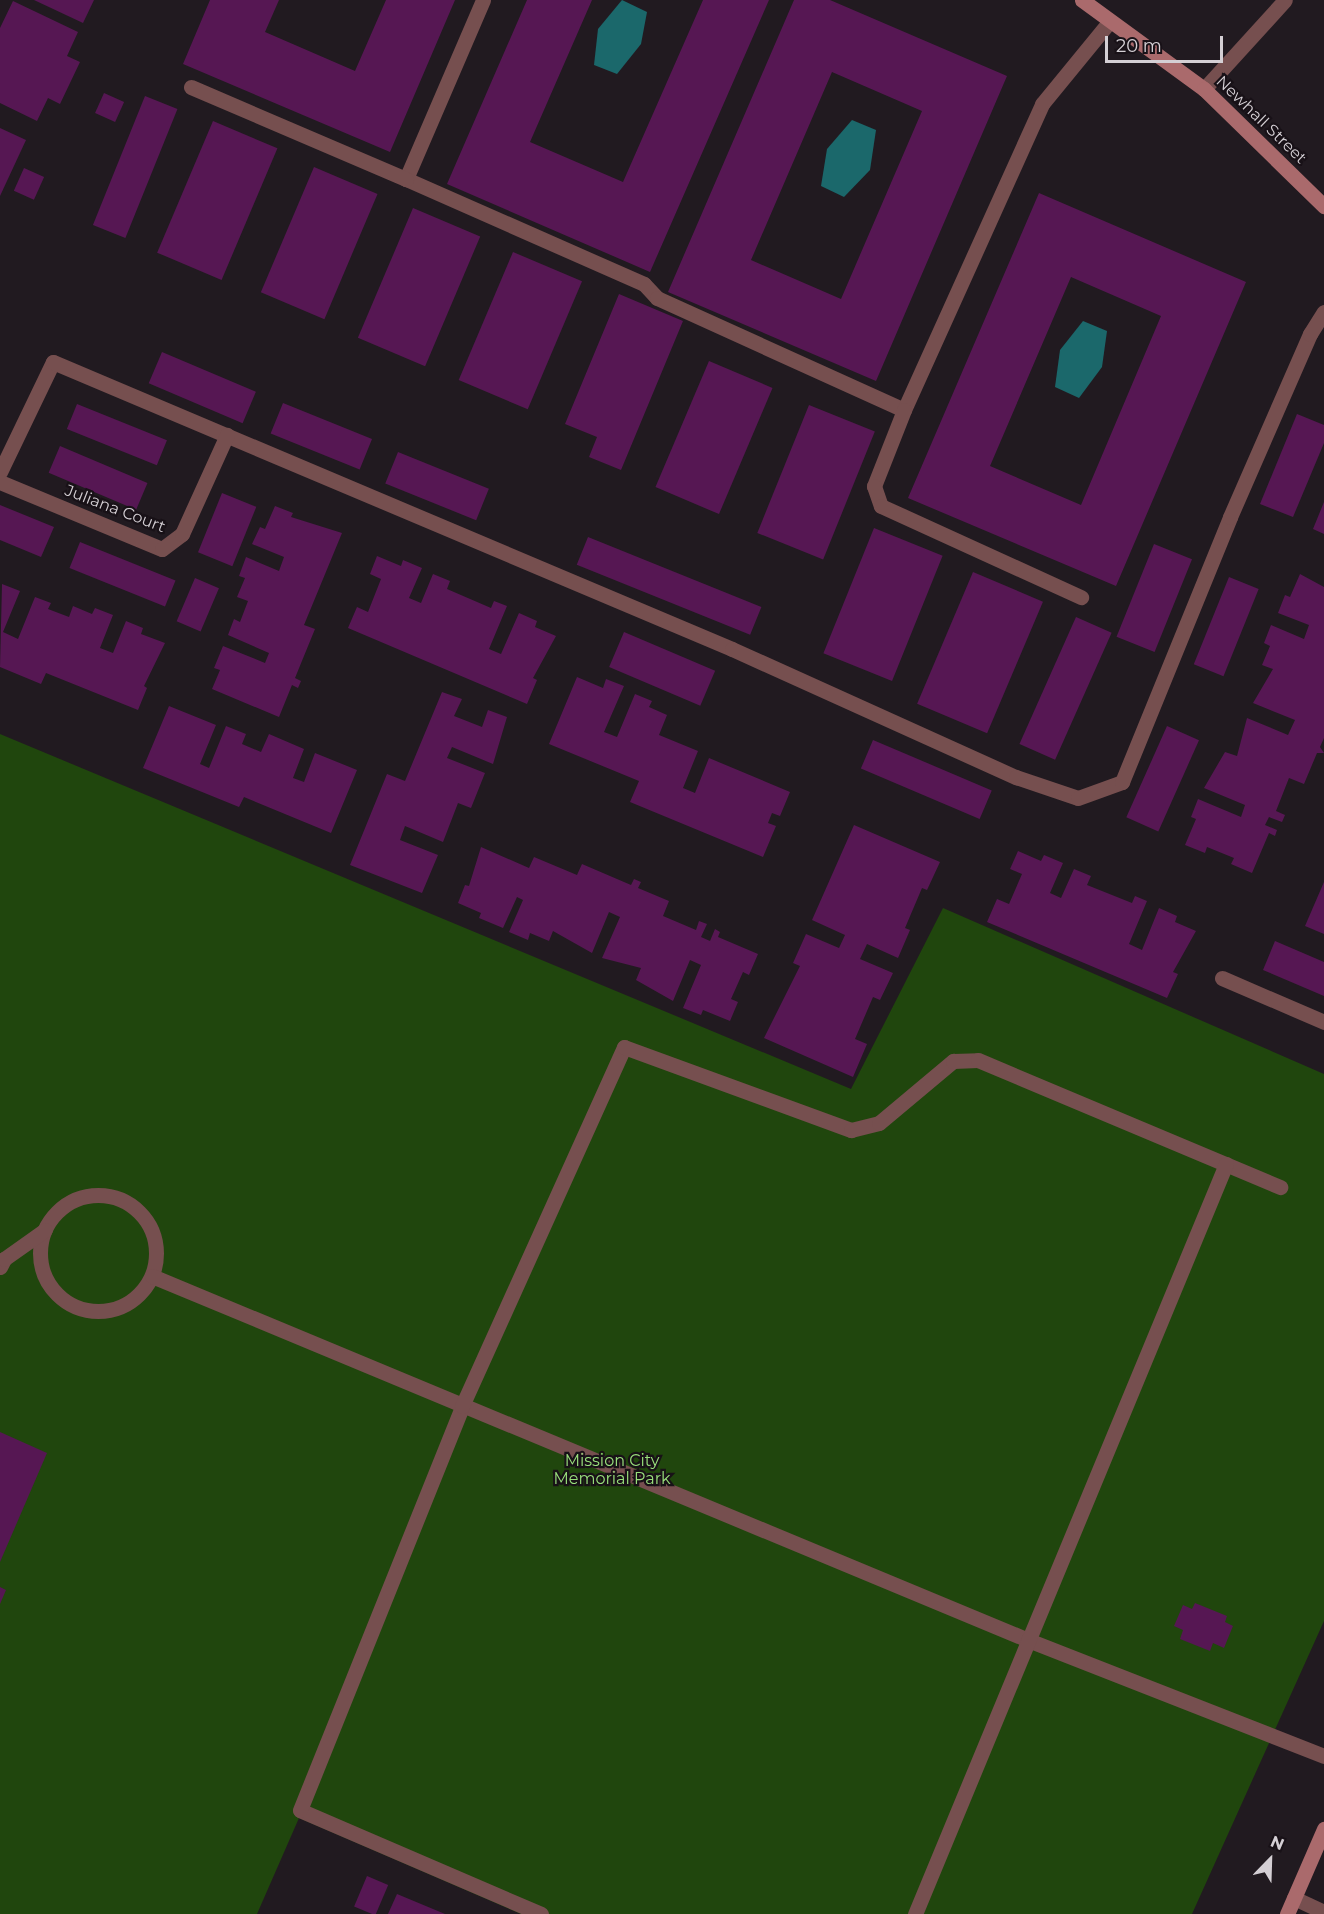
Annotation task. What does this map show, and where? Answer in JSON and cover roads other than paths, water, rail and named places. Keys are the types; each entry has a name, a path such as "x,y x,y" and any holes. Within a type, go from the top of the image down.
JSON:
{"main road":[{"name":"Newhall Street","path":"1082,0 1204,89 1324,206"},
{"path":"1287,1914 1324,1829"}],"street":[{"path":"406,178 483,0"},
{"path":"1204,89 1285,0"},
{"path":"1081,597 881,506 874,486 904,410 1042,104 1110,21"},
{"path":"191,87 406,178 644,284 657,298 904,410"},
{"path":"0,472 52,362 732,649 1016,777 1078,798 1122,782 1230,517 1310,334 1324,312"},
{"name":"Juliana Court","path":"0,482 162,549 182,534 226,435"},
{"path":"1222,978 1324,1022"},
{"path":"541,1914 300,1810 462,1406 624,1047 851,1130 879,1123 953,1061 978,1060 1280,1187"},
{"path":"915,1914 1226,1164"},
{"path":"99,1194 121,1199 140,1212 152,1231 156,1254 152,1276 139,1294 120,1307 97,1311 75,1306 56,1293 44,1274 40,1252 45,1230 57,1211 76,1198 99,1194"},
{"path":"0,1267 4,1259 45,1230"},
{"path":"152,1276 1028,1640 1324,1756"},
{"path":"1294,1899 1324,1912"}],"water":[{"path":"622,0 647,12 641,44 617,74 594,65 598,29"},
{"path":"852,120 876,130 870,170 844,197 821,186 827,149"},
{"path":"1083,321 1107,331 1102,367 1079,398 1055,387 1060,350"}],"park label":[{"name":"Mission City Memorial Park","path":"612,1470"}]}
